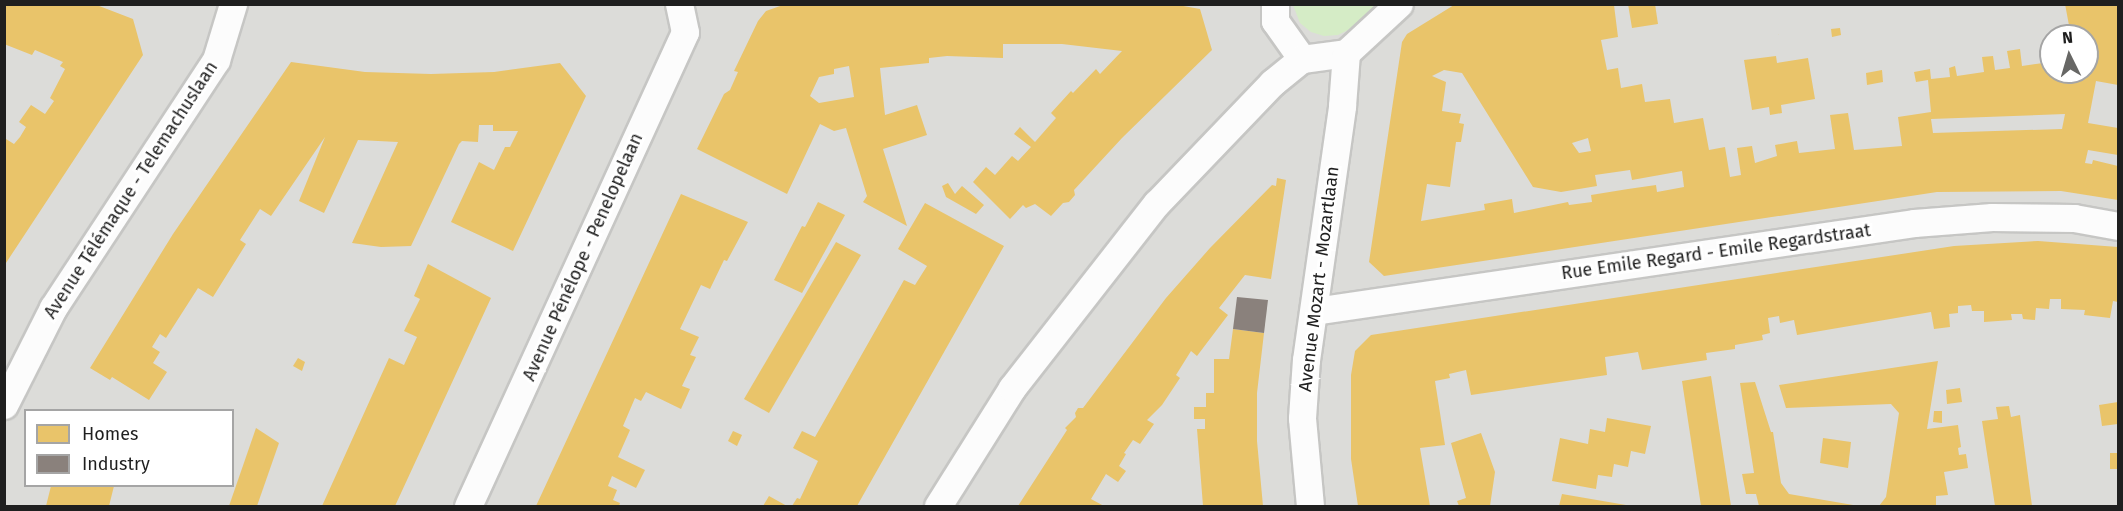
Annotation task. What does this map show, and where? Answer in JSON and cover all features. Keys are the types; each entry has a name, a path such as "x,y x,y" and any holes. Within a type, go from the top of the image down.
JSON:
{"street":[{"name":"Avenue Télémaque - Telemachuslaan","path":"4,405 53,308 216,60 233,4"},
{"name":"Avenue Pénélope - Penelopelaan","path":"468,507 685,32 679,4"},
{"path":"1275,4 1275,21 1302,59"},
{"path":"938,507 1012,388 1156,204 1272,83 1302,59 1346,53 1399,4"},
{"name":"Avenue Mozart - Mozartlaan","path":"1310,507 1302,418 1306,360 1346,53"},
{"name":"Rue Emile Regard - Emile Regardstraat","path":"1314,311 1914,223 1992,217 2074,218 2118,226"}],"shaded area":[{"path":"5,5 2118,5 2118,506 5,506"}],"green space":[{"path":"1293,5 1379,5 1350,29 1338,35 1324,36 1311,32 1300,23"}],"building: Homes":[{"path":"4,4 94,4 133,19 143,55 4,266 4,141 6,139 14,144 20,137 26,127 19,122 31,105 45,114 54,101 50,98 65,69 60,66 63,62 35,50 32,55 4,44"},
{"path":"1172,4 1200,9 1212,50 1122,138 1074,190 1075,195 1069,202 1063,203 1051,216 1035,204 1026,208 1023,205 1010,219 973,182 986,167 995,175 1012,156 1018,161 1031,147 1014,134 1020,127 1035,142 1056,118 1051,113 1071,91 1073,93 1096,69 1100,74 1122,51 1062,44 1003,44 1003,58 947,56 929,58 929,63 880,68 885,115 917,105 927,135 883,149 907,226 863,202 867,196 846,128 834,131 820,124 787,194 697,149 724,94 730,90 738,72 734,71 758,21 766,11 783,5","holes":["849,66 854,97 819,103 810,96 819,77 834,74 834,69"]},
{"path":"1628,4 1655,4 1658,24 1632,28"},
{"path":"2065,4 2118,4 2118,85 2099,82 2099,24 2069,24"},
{"path":"1454,5 1614,5 1618,37 1601,40 1607,70 1618,68 1621,88 1642,84 1645,102 1670,99 1674,123 1703,118 1709,150 1725,147 1730,177 1741,175 1737,148 1752,146 1755,163 1777,156 1775,145 1797,141 1799,153 1835,149 1830,115 1848,113 1854,150 1902,146 1898,117 1931,112 1928,80 1916,82 1914,72 1930,69 1931,79 1950,77 1949,68 1955,66 1957,76 1984,72 1982,57 1993,56 1995,70 2010,68 2007,51 2020,49 2022,66 2039,64 2039,84 2095,84 2088,123 2118,128 2118,155 2088,150 2085,163 2092,164 2093,160 2118,166 2118,200 2061,191 1937,192 1384,276 1369,262 1402,42 1407,34","holes":["1444,70 1462,73 1533,187 1561,192 1597,186 1595,175 1630,170 1632,180 1682,171 1684,187 1657,192 1656,185 1628,189 1591,195 1592,202 1569,205 1568,202 1514,213 1512,199 1484,204 1485,210 1421,221 1427,184 1450,187 1456,142 1461,142 1464,124 1459,123 1461,114 1442,111 1446,82 1432,76","2065,114 2062,129 1933,133 1931,119","1588,138 1591,151 1579,153 1572,143"]},
{"path":"1840,28 1841,35 1832,37 1831,29"},
{"path":"1776,56 1777,63 1808,58 1815,99 1781,105 1782,113 1770,115 1769,107 1752,110 1744,60"},
{"path":"291,62 365,72 431,74 494,72 560,63 586,96 513,251 451,222 479,162 494,170 505,147 510,147 518,131 493,131 493,125 479,125 478,142 462,141 459,144 411,246 381,247 352,243 398,142 358,140 324,213 299,201 325,137 271,216 260,209 240,240 246,244 213,297 198,288 166,338 160,334 152,347 160,352 153,363 167,372 149,400 112,377 110,380 90,368 173,234"},
{"path":"1882,70 1883,82 1867,85 1866,73"},
{"path":"1277,178 1286,180 1271,279 1245,275 1219,308 1228,315 1197,356 1191,351 1176,375 1180,378 1162,405 1147,420 1154,424 1140,444 1133,440 1124,453 1126,454 1119,466 1126,471 1118,482 1106,474 1091,499 1104,506 1018,506 1067,430 1065,428 1076,417 1075,413 1078,408 1083,408 1166,298 1210,248 1272,185 1276,186"},
{"path":"948,183 955,194 962,186 984,205 976,214 946,197 942,186"},
{"path":"681,194 748,222 727,261 724,260 710,289 701,285 680,329 699,337 690,355 696,357 682,386 690,389 681,409 646,392 641,401 635,398 623,426 630,430 618,457 645,470 636,488 612,476 608,486 617,490 613,500 620,503 619,506 536,506"},
{"path":"818,202 845,215 802,293 774,280 802,226 805,227"},
{"path":"925,203 1004,246 857,506 792,506 797,498 800,499 818,461 793,448 802,431 815,437 904,280 915,285 927,266 898,249"},
{"path":"2038,241 2118,247 2118,302 2113,301 2110,318 2084,315 2085,310 2061,309 2061,299 2050,299 2049,309 2036,308 2035,320 2023,319 2022,314 2011,314 2012,320 1984,322 1984,311 1972,311 1971,305 1958,306 1958,313 1949,314 1950,327 1934,329 1931,312 1797,335 1794,320 1780,323 1779,316 1768,318 1770,333 1762,335 1763,340 1735,345 1735,349 1706,353 1707,360 1642,370 1638,352 1605,357 1607,375 1471,395 1466,370 1449,374 1450,378 1435,381 1445,445 1420,448 1430,506 1358,506 1351,459 1351,375 1355,351 1371,335 1954,246"},
{"path":"836,242 861,255 769,413 744,399"},
{"path":"428,264 491,298 395,506 322,506 389,358 404,365 417,337 404,331 420,299 414,296"},
{"path":"1233,329 1264,333 1257,393 1257,441 1263,506 1203,506 1197,429 1205,429 1205,419 1194,419 1194,407 1206,407 1206,393 1214,393 1214,359 1229,359"},
{"path":"298,358 305,362 302,371 293,366"},
{"path":"1938,361 1927,429 1958,425 1961,447 1958,448 1959,455 1966,454 1968,468 1944,472 1948,495 1936,496 1936,506 1879,506 1886,497 1899,413 1891,404 1786,408 1779,385"},
{"path":"1711,376 1731,506 1701,506 1682,381"},
{"path":"1755,382 1771,432 1773,432 1781,483 1789,494 1859,506 1759,506 1756,494 1746,494 1742,474 1754,473 1740,383"},
{"path":"1960,388 1962,402 1947,404 1946,390"},
{"path":"2118,402 2118,424 2102,426 2099,405"},
{"path":"2009,406 2011,417 2020,415 2032,506 1995,506 1982,421 1998,419 1996,407"},
{"path":"1934,411 1942,411 1942,423 1933,422"},
{"path":"1607,418 1651,426 1645,454 1631,451 1628,467 1614,464 1612,477 1598,475 1596,489 1552,481 1560,438 1588,444 1590,429 1605,432"},
{"path":"256,428 279,443 257,506 229,506"},
{"path":"733,431 742,435 737,446 728,441"},
{"path":"1481,433 1495,472 1490,506 1459,506 1457,501 1466,498 1451,443"},
{"path":"1823,438 1851,442 1848,468 1820,463"},
{"path":"2110,453 2118,453 2118,469 2110,469"},
{"path":"51,487 114,487 109,506 46,506"},
{"path":"1562,494 1626,505 1626,506 1559,506"},
{"path":"769,496 787,506 763,506"}],"building: Industry":[{"path":"1237,297 1268,300 1264,333 1233,329"}]}
